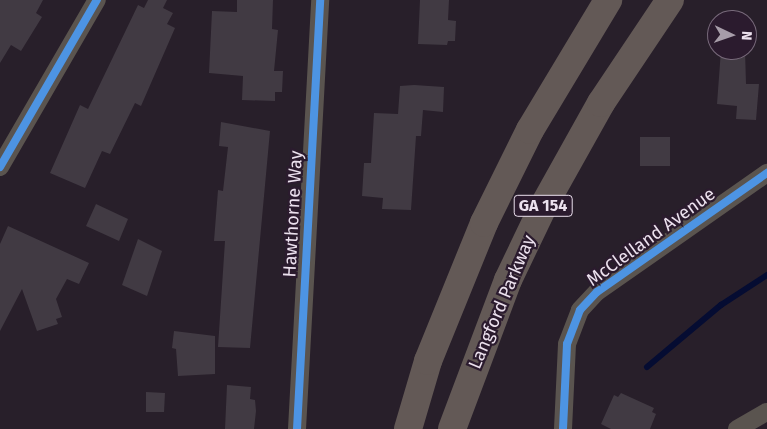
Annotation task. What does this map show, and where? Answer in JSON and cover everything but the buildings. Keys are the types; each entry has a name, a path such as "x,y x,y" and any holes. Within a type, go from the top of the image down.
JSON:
{"highway":[{"name":"GA 154","path":"408,429 428,361 484,223 530,130 608,0"},
{"name":"Langford Parkway","path":"452,429 508,280 544,205 602,103 670,0"}],"street":[{"path":"0,167 97,0"},
{"name":"Hawthorne Way","path":"297,429 320,0"},
{"name":"McClelland Avenue","path":"563,429 567,344 580,310 597,292 767,172"},
{"path":"737,429 767,412"}],"waterway":[{"path":"647,367 721,305 767,275"}],"cycle path":[{"path":"0,167 97,0"},
{"path":"297,429 320,0"},
{"path":"563,429 567,344 580,310 597,292 767,173"}]}
